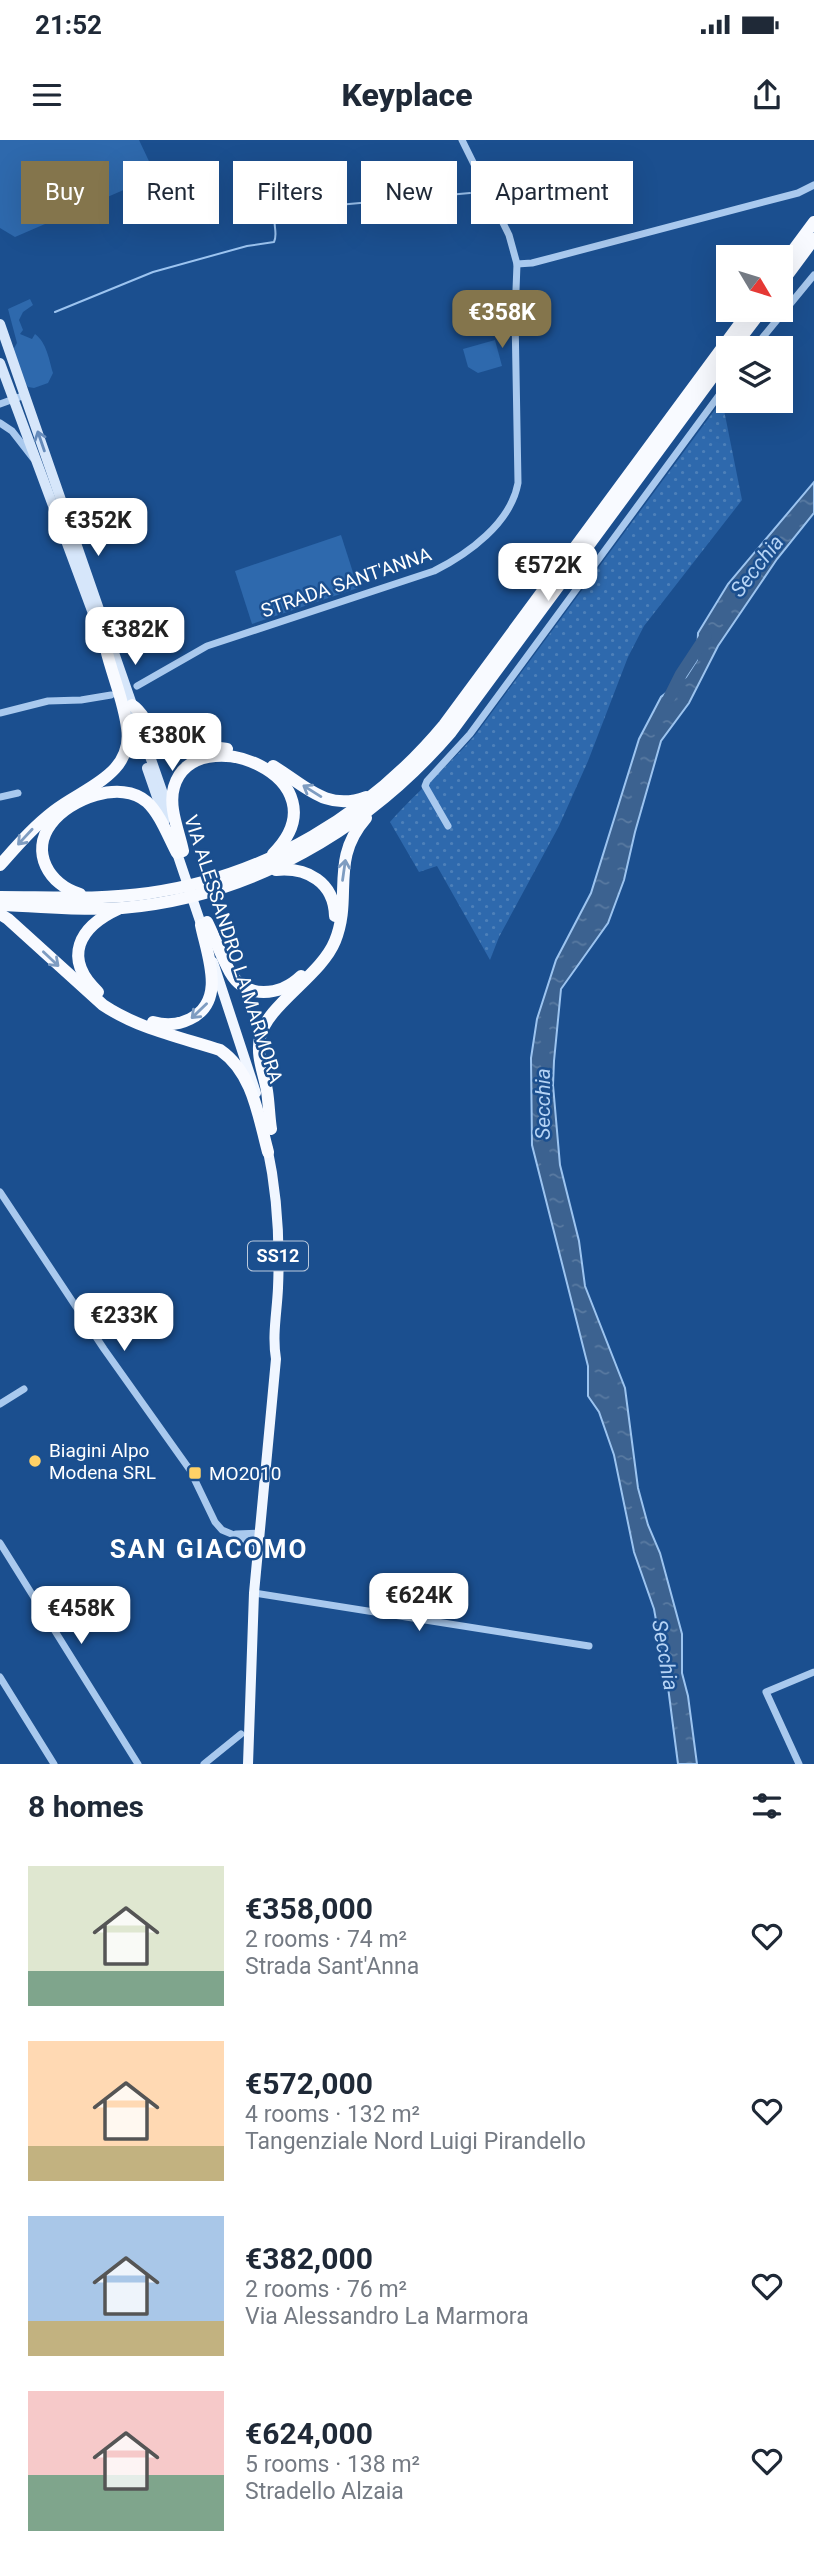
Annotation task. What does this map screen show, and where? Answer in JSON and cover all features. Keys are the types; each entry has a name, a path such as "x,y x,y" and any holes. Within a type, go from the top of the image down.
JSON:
{"highway":[{"path":"793,250 814,222"},
{"path":"793,267 814,239"},
{"path":"271,1129 259,1051 262,1029 310,977 335,941 342,914 342,868 354,832 380,796 444,725 741,322"},
{"path":"742,336 753,322"},
{"path":"0,905 122,908 175,900 215,891 330,837 416,771 451,732 716,372"},
{"path":"0,865 30,832 55,810 103,779 119,765 126,750 128,728 106,649"},
{"path":"132,705 141,710 153,730 166,739 249,754 277,768 325,799 341,803 380,796"},
{"path":"180,852 173,809 173,788 188,765 205,756 219,755 260,767 281,780 290,792 295,804 291,831 268,865"},
{"path":"94,897 76,893 55,881 42,858 46,832 56,819 97,794 116,790 129,792 146,801 180,852"},
{"path":"0,897 94,897 172,890 268,865 313,876 323,883 335,906 331,933 313,962 285,989 271,993 249,989 231,974 204,923"},
{"path":"122,908 96,920 87,929 81,940 80,965 89,984 108,1000 141,1018 164,1025 179,1024 195,1017 210,999 213,978 204,923"},
{"path":"0,914 118,1015 146,1028 220,1050 228,1055 246,1077 268,1152"}],"main road":[{"name":"VIA ALESSANDRO LA MARMORA","path":"0,324 132,705 204,923 257,1070 280,1183 285,1244 281,1347 276,1359"},
{"name":"VIA ALESSANDRO LA MARMORA","path":"0,363 180,852"},
{"name":"VIA ALESSANDRO LA MARMORA","path":"204,923 251,1073 268,1152 278,1245 274,1346 276,1359 254,1593 248,1764"}],"street":[{"name":"STRADA SANT'ANNA","path":"137,686 207,646 434,570 464,553 503,516 515,498 518,483 517,264 509,235 462,140"},
{"path":"517,264 532,263 799,193 814,185"},
{"path":"764,336 814,275"},
{"path":"0,404 26,395"},
{"path":"448,826 425,786 427,781 470,734 716,399"},
{"path":"0,423 12,431 34,460"},
{"path":"0,713 48,701 81,700 111,695"},
{"path":"0,797 18,793"},
{"path":"0,1192 104,1349 190,1470 215,1522 222,1530 231,1534 258,1539"},
{"path":"0,1404 24,1389"},
{"path":"0,1543 138,1764"},
{"path":"254,1593 589,1646"},
{"path":"799,1764 766,1692 814,1672"},
{"path":"0,1678 54,1764"},
{"path":"204,1764 241,1734"}],"shaded area":[{"path":"0,140 139,140 149,161 123,161 123,190 109,196 109,161 21,161 21,224 45,224 15,237 0,228"},
{"path":"30,299 33,305 23,312 19,320 23,330 20,334 32,339 35,334 39,338 47,352 53,373 48,383 34,388 25,383 13,350 17,343 8,309"},
{"path":"495,340 502,366 478,373 468,367 463,349"},
{"path":"716,408 716,413 725,413 742,500 644,626 628,657 588,761 559,826 499,937 490,960 437,866 419,872 390,822 476,734"},
{"path":"341,535 358,588 252,624 235,571"}],"water":[{"path":"814,482 814,513 777,559 718,646 689,703 661,741 624,880 608,923 561,989 553,1085 560,1165 579,1241 585,1286 625,1388 638,1488 648,1525 660,1553 682,1634 682,1673 688,1696 697,1764 678,1764 654,1609 634,1552 614,1455 599,1412 588,1396 588,1366 532,1145 531,1058 537,1019 556,960 591,893 639,739 661,697 686,677 697,660 698,633 728,584"}],"waterway":[{"path":"55,312 153,272 247,246 274,242 276,215 283,210 470,193"},
{"name":"Secchia","path":"669,698 706,636"}],"place":[{"name":"Biagini Alpo Modena SRL","path":"35,1461"},
{"name":"MO2010","path":"195,1473"}],"district":[{"name":"SAN GIACOMO","path":"209,1549"}]}
